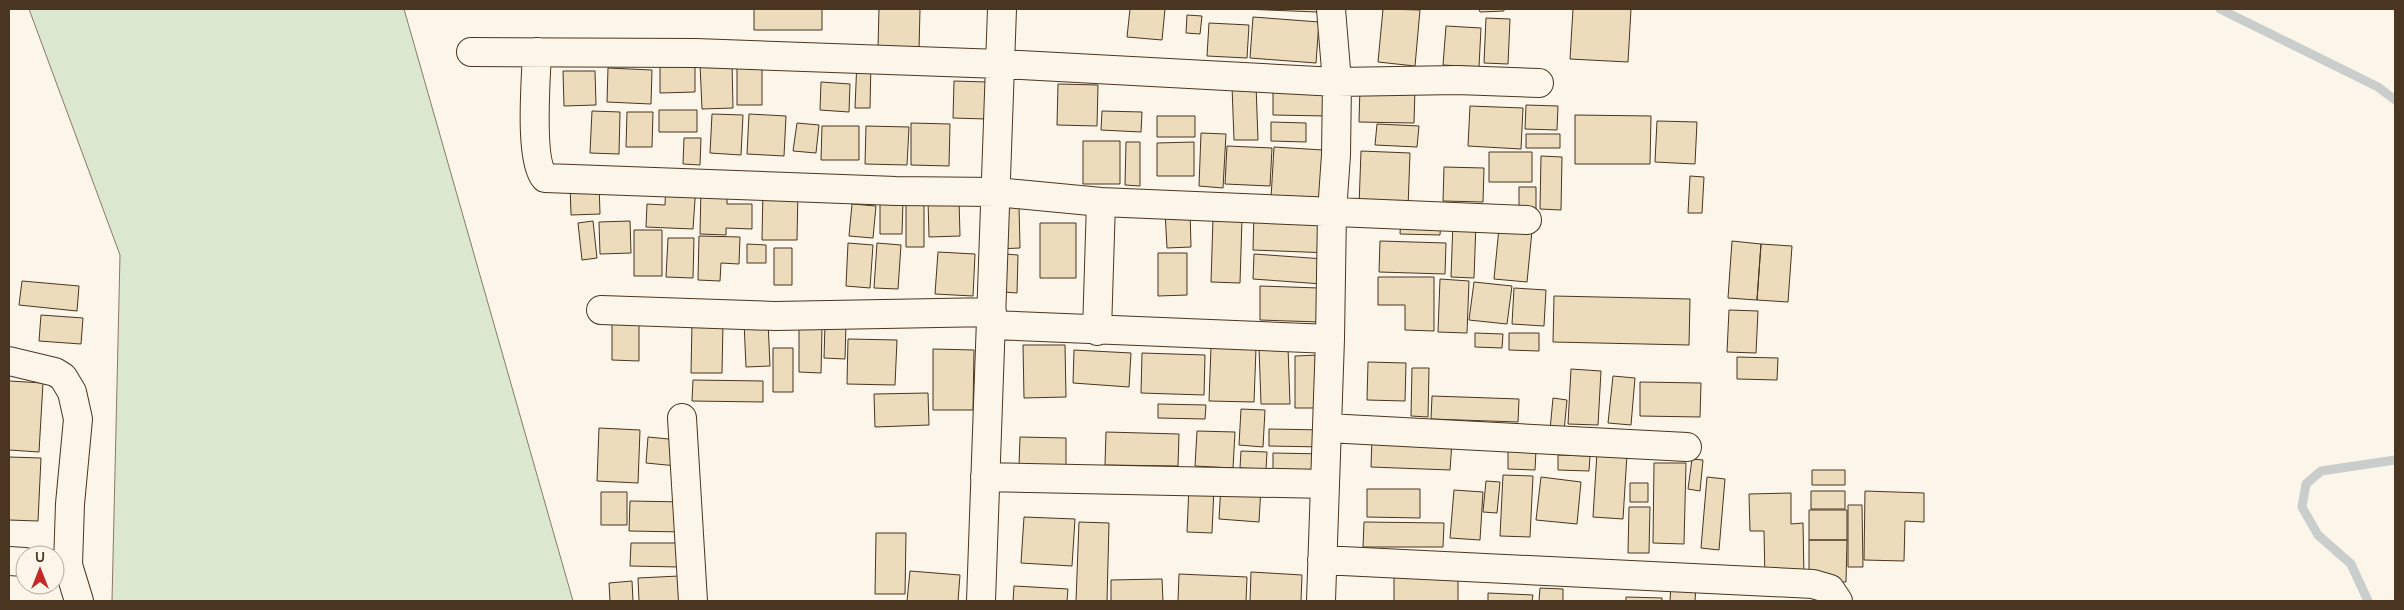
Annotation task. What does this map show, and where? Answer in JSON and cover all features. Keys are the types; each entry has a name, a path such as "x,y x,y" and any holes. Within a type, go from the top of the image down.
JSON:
{"street":[{"path":"980,601 992,319 1002,9"},
{"path":"1321,601 1330,339 1332,212 1336,155 1337,82 1330,9"},
{"path":"471,52 696,53 1000,64 1337,82 1457,80 1539,83"},
{"path":"537,52 535,124 538,163 540,173 545,178 886,191 996,192 1101,202 1527,220"},
{"path":"1097,331 1101,202"},
{"path":"601,310 775,316 992,319 1097,331 1330,339"},
{"path":"9,360 55,372 63,377 72,392 78,419 65,545"},
{"path":"682,418 693,601"},
{"path":"1326,428 1687,447"},
{"path":"985,477 1325,484"},
{"path":"1322,560 1813,584 1830,588 1838,601"},
{"path":"65,571 79,601"}],"green space":[{"path":"29,9 404,9 573,601 112,601 120,255"}],"building":[{"path":"754,9 822,9 822,30 754,30"},
{"path":"879,9 920,9 919,50 878,48"},
{"path":"1130,9 1165,9 1162,40 1127,37"},
{"path":"1243,9 1317,9 1317,12"},
{"path":"1383,9 1420,10 1415,66 1378,62"},
{"path":"1479,9 1504,9 1504,11 1480,12"},
{"path":"1573,9 1631,9 1628,62 1570,59"},
{"path":"1187,15 1202,16 1200,34 1186,33"},
{"path":"1253,17 1319,22 1316,63 1250,58"},
{"path":"1486,18 1510,19 1508,64 1484,63"},
{"path":"1209,23 1249,25 1247,58 1207,56"},
{"path":"1446,26 1481,28 1479,67 1443,65"},
{"path":"857,60 871,61 870,108 855,108"},
{"path":"695,62 695,92 660,93 660,63"},
{"path":"732,63 733,108 702,109 700,64"},
{"path":"737,63 762,63 762,105 737,105"},
{"path":"608,68 652,70 651,104 607,102"},
{"path":"563,71 595,71 596,105 564,106"},
{"path":"954,81 987,82 986,119 953,118"},
{"path":"821,82 850,84 849,112 820,110"},
{"path":"1058,84 1098,85 1097,126 1057,125"},
{"path":"1256,85 1258,140 1234,140 1232,86"},
{"path":"1273,85 1327,85 1327,116 1273,115"},
{"path":"1360,86 1415,88 1414,123 1359,122"},
{"path":"1526,105 1558,106 1557,130 1525,129"},
{"path":"1470,106 1523,108 1521,149 1468,146"},
{"path":"659,110 697,110 697,132 659,132"},
{"path":"592,111 620,112 619,154 590,153"},
{"path":"1102,111 1142,112 1141,132 1101,130"},
{"path":"627,112 653,112 652,147 626,147"},
{"path":"712,114 743,115 741,155 710,153"},
{"path":"749,114 786,116 784,156 747,154"},
{"path":"1575,115 1651,116 1650,164 1575,164"},
{"path":"1157,116 1195,116 1195,137 1157,137"},
{"path":"1657,121 1697,122 1695,164 1655,162"},
{"path":"1271,122 1306,123 1306,142 1271,141"},
{"path":"797,123 819,125 816,153 793,151"},
{"path":"911,123 950,124 949,166 911,165"},
{"path":"1377,124 1419,126 1417,147 1375,145"},
{"path":"822,126 859,126 859,160 821,160"},
{"path":"866,126 909,127 907,165 865,164"},
{"path":"1201,133 1226,134 1223,188 1199,186"},
{"path":"1526,134 1560,134 1560,148 1526,148"},
{"path":"684,138 701,138 700,165 683,164"},
{"path":"1083,141 1120,141 1120,184 1083,184"},
{"path":"1126,142 1140,142 1140,186 1125,185"},
{"path":"1194,142 1194,176 1157,176 1157,143"},
{"path":"1227,146 1272,148 1270,186 1225,184"},
{"path":"1274,147 1323,150 1320,201 1271,198"},
{"path":"1361,151 1410,153 1408,208 1359,206"},
{"path":"1489,152 1532,152 1532,182 1489,182"},
{"path":"1541,156 1562,157 1561,210 1540,209"},
{"path":"1444,167 1484,168 1483,202 1443,201"},
{"path":"1690,176 1704,177 1702,213 1688,213"},
{"path":"599,183 600,214 571,215 570,184"},
{"path":"666,184 696,185 693,229 646,227 647,204 665,205"},
{"path":"1519,187 1536,187 1536,210 1519,210"},
{"path":"701,188 727,189 727,204 752,204 752,229 726,228 726,235 700,234"},
{"path":"763,188 798,188 797,240 762,240"},
{"path":"959,199 960,236 929,237 928,200"},
{"path":"880,200 903,201 902,234 880,234"},
{"path":"906,200 924,200 924,247 906,247"},
{"path":"852,204 876,206 873,238 849,236"},
{"path":"996,206 1019,206 1020,248 997,249"},
{"path":"1190,210 1191,247 1167,248 1165,211"},
{"path":"1254,212 1331,215 1330,253 1253,250"},
{"path":"1213,218 1242,219 1240,283 1211,282"},
{"path":"1401,218 1441,219 1440,235 1400,234"},
{"path":"593,221 597,258 582,260 578,223"},
{"path":"630,221 631,253 600,254 599,222"},
{"path":"1453,222 1476,222 1474,278 1451,277"},
{"path":"1040,223 1076,223 1076,278 1040,278"},
{"path":"1499,228 1532,231 1527,282 1494,279"},
{"path":"634,230 662,230 662,276 634,276"},
{"path":"699,236 740,237 739,264 721,263 720,281 698,280"},
{"path":"668,238 694,238 693,278 666,277"},
{"path":"1380,241 1446,243 1445,274 1379,272"},
{"path":"1732,241 1761,244 1757,300 1728,298"},
{"path":"848,243 873,245 870,288 846,286"},
{"path":"877,243 901,245 898,289 874,288"},
{"path":"747,244 766,245 766,263 747,263"},
{"path":"1761,244 1792,246 1788,302 1757,300"},
{"path":"774,248 792,248 792,285 774,285"},
{"path":"938,252 975,254 973,296 935,294"},
{"path":"1158,253 1187,253 1187,295 1158,296"},
{"path":"1005,254 1018,255 1017,293 1004,292"},
{"path":"1254,254 1324,259 1322,284 1253,279"},
{"path":"1378,277 1434,277 1434,331 1405,330 1405,305 1378,305"},
{"path":"1440,279 1469,281 1467,333 1438,332"},
{"path":"22,281 79,286 77,311 19,305"},
{"path":"1474,282 1512,286 1507,324 1469,320"},
{"path":"1260,286 1319,288 1319,322 1260,320"},
{"path":"1514,288 1546,290 1544,326 1512,324"},
{"path":"1554,296 1690,299 1689,345 1553,342"},
{"path":"1729,310 1758,311 1756,353 1727,352"},
{"path":"41,315 83,318 81,344 39,341"},
{"path":"768,321 770,366 746,367 744,322"},
{"path":"692,322 723,323 722,373 691,373"},
{"path":"825,323 846,323 845,359 824,358"},
{"path":"612,324 639,324 639,361 612,360"},
{"path":"799,328 822,329 821,373 799,372"},
{"path":"1475,333 1503,334 1502,348 1475,347"},
{"path":"1509,333 1539,333 1539,351 1509,350"},
{"path":"848,339 897,340 895,385 847,384"},
{"path":"1023,345 1065,345 1066,397 1024,398"},
{"path":"1211,347 1256,348 1254,402 1209,401"},
{"path":"1259,347 1288,347 1290,404 1261,404"},
{"path":"773,348 793,348 793,392 773,392"},
{"path":"933,349 974,350 973,410 933,410"},
{"path":"1074,350 1131,353 1129,387 1073,383"},
{"path":"1142,353 1205,355 1204,395 1141,393"},
{"path":"1320,355 1320,408 1295,408 1295,356"},
{"path":"1737,357 1778,358 1777,380 1737,379"},
{"path":"1368,362 1406,363 1405,401 1367,400"},
{"path":"1412,368 1429,368 1428,417 1411,416"},
{"path":"1571,369 1601,371 1598,425 1568,424"},
{"path":"1613,376 1635,378 1631,425 1608,423"},
{"path":"693,380 763,381 763,402 692,401"},
{"path":"9,381 43,383 39,452 9,450"},
{"path":"1640,382 1701,383 1700,417 1640,416"},
{"path":"928,393 929,425 875,427 874,394"},
{"path":"1432,396 1519,399 1518,422 1431,419"},
{"path":"1553,398 1567,400 1564,431 1550,430"},
{"path":"1158,404 1206,405 1205,419 1158,418"},
{"path":"1241,409 1265,410 1263,447 1239,445"},
{"path":"599,428 640,430 638,483 597,481"},
{"path":"1269,429 1323,430 1323,447 1269,446"},
{"path":"1197,431 1235,432 1233,468 1195,466"},
{"path":"1106,432 1179,434 1178,466 1105,465"},
{"path":"648,437 679,440 677,466 646,463"},
{"path":"1020,437 1066,438 1066,468 1019,467"},
{"path":"1372,438 1452,442 1450,470 1371,467"},
{"path":"1508,449 1536,450 1535,470 1508,469"},
{"path":"1241,451 1267,452 1266,469 1240,468"},
{"path":"1597,452 1627,454 1623,519 1593,517"},
{"path":"1273,453 1324,454 1324,472 1273,471"},
{"path":"1558,455 1590,456 1589,471 1558,470"},
{"path":"9,457 41,458 38,521 9,520"},
{"path":"1692,459 1703,460 1700,491 1688,489"},
{"path":"1654,463 1686,463 1684,544 1653,543"},
{"path":"1812,470 1845,470 1845,485 1812,485"},
{"path":"1503,475 1533,476 1530,537 1500,536"},
{"path":"1541,477 1581,482 1577,524 1536,520"},
{"path":"1707,477 1725,479 1719,550 1701,548"},
{"path":"1486,481 1500,482 1497,513 1483,512"},
{"path":"1630,483 1648,483 1648,502 1630,502"},
{"path":"1221,484 1261,487 1259,522 1219,519"},
{"path":"1189,486 1214,487 1212,533 1187,532"},
{"path":"1367,489 1420,489 1420,518 1367,517"},
{"path":"1454,490 1483,492 1480,540 1450,538"},
{"path":"1811,491 1845,491 1845,509 1811,509"},
{"path":"1865,491 1924,493 1924,522 1905,521 1904,561 1864,560"},
{"path":"601,492 627,492 627,525 601,525"},
{"path":"1791,493 1791,524 1803,523 1804,580 1765,581 1764,531 1750,531 1749,494"},
{"path":"630,501 685,502 684,532 629,531"},
{"path":"1848,505 1862,505 1863,567 1848,567"},
{"path":"1629,507 1650,507 1649,553 1628,553"},
{"path":"1809,510 1847,510 1847,540 1809,540"},
{"path":"1024,517 1075,519 1072,566 1021,563"},
{"path":"1079,522 1109,523 1107,601 1076,601"},
{"path":"1364,522 1444,523 1443,547 1363,547"},
{"path":"876,533 906,533 905,594 875,594"},
{"path":"1809,540 1847,540 1846,582 1809,582"},
{"path":"631,543 679,543 679,567 630,566"},
{"path":"910,571 960,575 958,601 907,601"},
{"path":"1458,571 1458,601 1394,601 1394,574"},
{"path":"1251,572 1302,575 1301,601 1250,601"},
{"path":"1179,574 1247,577 1246,601 1178,601"},
{"path":"679,576 680,601 639,601 638,578"},
{"path":"1162,579 1163,601 1111,601 1111,580"},
{"path":"632,581 633,601 610,601 609,583"},
{"path":"1671,584 1696,586 1695,601 1670,601"},
{"path":"1014,586 1068,589 1067,601 1013,601"},
{"path":"1540,588 1563,589 1563,601 1539,601"},
{"path":"1488,593 1533,595 1532,601 1488,601"},
{"path":"1626,597 1662,598 1662,601 1626,601"}],"waterway":[{"path":"2220,9 2378,87 2395,100"},
{"path":"2368,601 2351,564 2318,535 2302,507 2306,484 2321,471 2395,460"}]}
